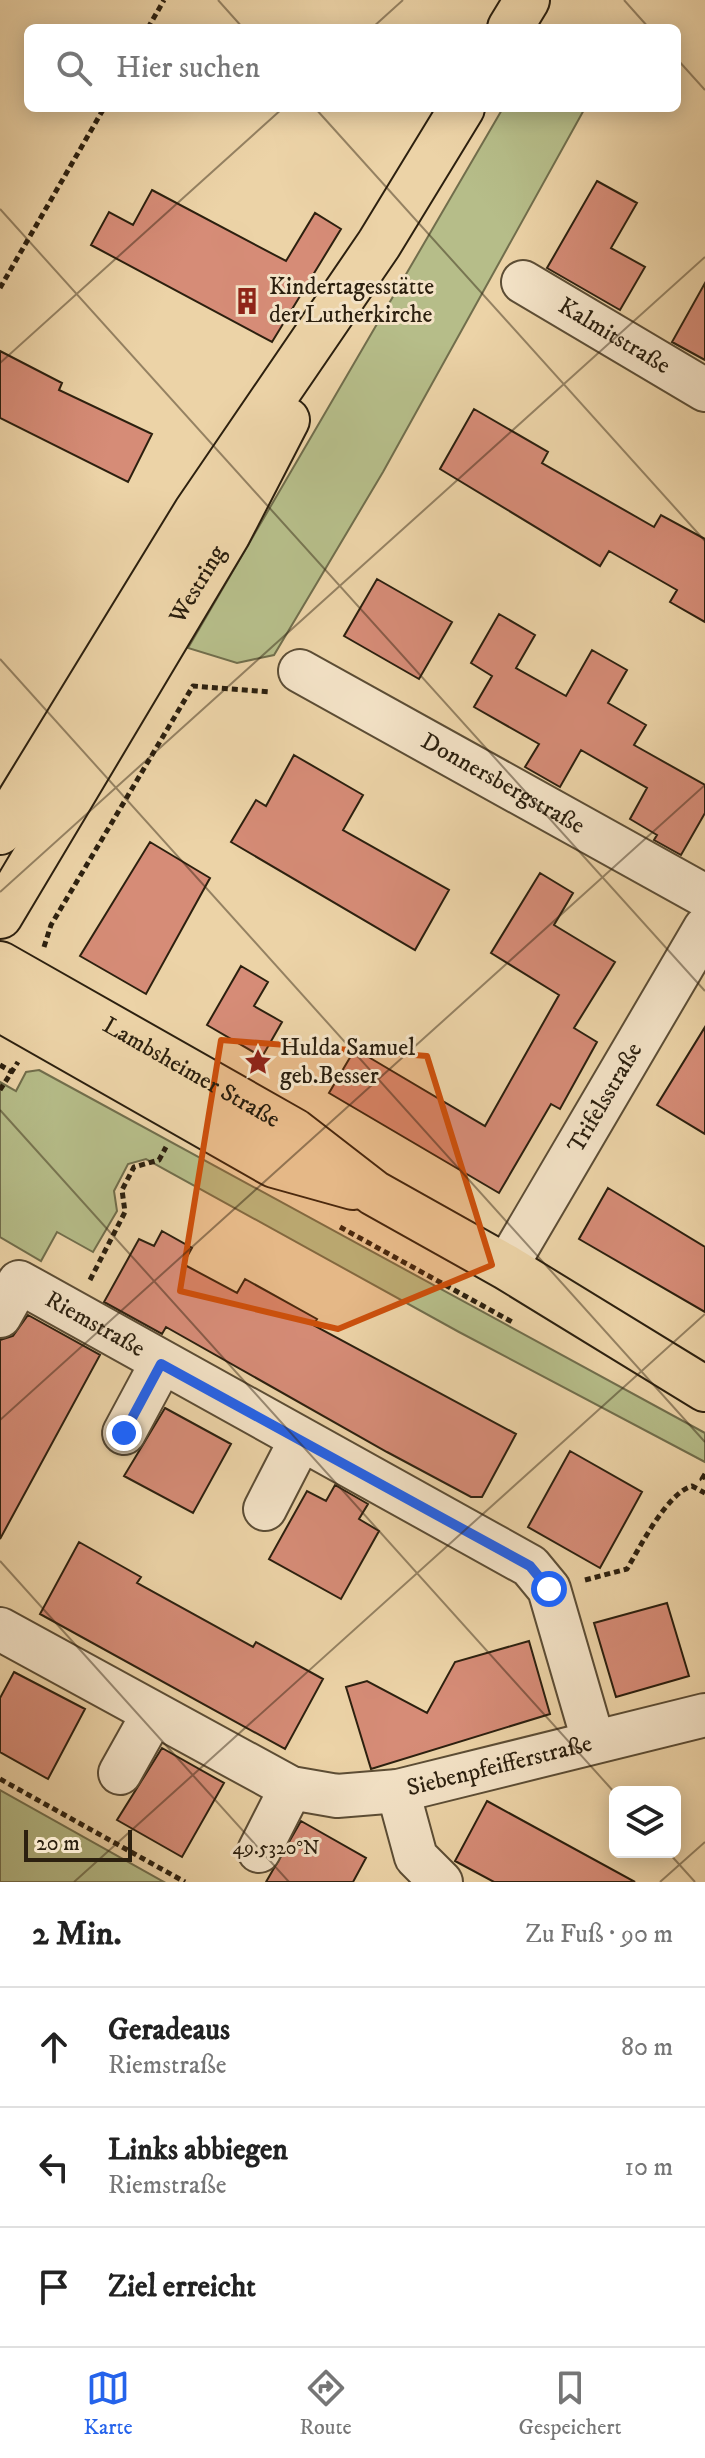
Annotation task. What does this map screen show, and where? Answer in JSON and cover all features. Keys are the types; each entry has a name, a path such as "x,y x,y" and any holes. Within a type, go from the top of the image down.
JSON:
{"main road":[{"path":"512,24 527,0"},
{"name":"Westring","path":"0,832 105,655 196,512 379,244 460,112"},
{"name":"Westring","path":"0,916 228,534 379,244"},
{"name":"Lambsheimer Straße","path":"0,964 294,1131 374,1193 506,1267 705,1389"},
{"name":"Lambsheimer Straße","path":"0,1009 274,1165 374,1193"}],"street":[{"name":"Kalmitstraße","path":"523,282 705,390"},
{"name":"Donnersbergstraße","path":"300,671 705,896"},
{"name":"Trifelsstraße","path":"506,1267 705,928"},
{"name":"Riemstraße","path":"0,1316 19,1282 161,1364 530,1566 549,1589 593,1740"},
{"name":"Riemstraße","path":"124,1433 161,1364"},
{"path":"265,1509 300,1441"},
{"name":"Siebenpfeifferstraße","path":"4,1641 153,1714 291,1788 337,1796 398,1791 593,1740 705,1715"},
{"path":"120,1773 153,1714"},
{"path":"259,1851 291,1788"},
{"path":"398,1791 416,1857 441,1882"}],"path":[{"path":"150,24 164,0"},
{"path":"0,288 102,112"},
{"path":"51,925 193,686 267,693 300,671"},
{"path":"0,1090 18,1062 27,1060"},
{"path":"0,1065 12,1072"},
{"path":"72,1313 125,1212 122,1190 134,1167 159,1160 173,1134"},
{"path":"335,1224 526,1329"},
{"path":"705,1474 702,1479 705,1481"},
{"path":"549,1589 627,1569 656,1520 684,1488 692,1486 705,1493"},
{"path":"0,1779 185,1882"}],"highlighted area":[{"path":"221,1040 427,1056 492,1265 338,1329 180,1291"}],"green space":[{"path":"501,112 583,112 383,472 274,655 237,663 188,648"},
{"path":"39,1070 705,1433 705,1462 459,1332 146,1159 128,1164 114,1191 117,1211 93,1252 57,1232 41,1261 0,1237 0,1082 16,1091 26,1072"},
{"path":"0,1790 164,1882 0,1882"}],"building":[{"path":"597,181 637,203 611,248 645,267 620,310 547,268"},
{"name":"Kindertagesstätte der Lutherkirche","path":"152,190 286,261 315,213 341,229 272,342 91,245 109,212 133,225"},
{"path":"705,283 705,360 672,342"},
{"path":"0,351 62,383 59,390 152,434 128,482 0,418"},
{"path":"474,409 548,452 542,463 654,527 661,515 705,539 705,622 670,602 677,590 609,551 600,566 440,469"},
{"path":"377,579 452,622 419,679 344,636"},
{"path":"499,614 535,635 516,668 566,696 592,650 627,670 608,703 646,725 634,745 705,785 705,813 681,855 654,840 657,835 630,819 647,788 581,750 560,787 525,767 539,744 474,707 492,676 471,663"},
{"path":"294,755 363,795 343,830 449,890 415,950 231,842 256,800 266,806"},
{"path":"150,842 210,878 146,994 80,956"},
{"path":"540,873 573,893 554,925 615,962 574,1028 597,1042 560,1109 551,1104 499,1193 329,1093 355,1049 485,1126 559,995 491,953"},
{"path":"241,966 268,982 254,1006 282,1022 262,1057 207,1025"},
{"path":"705,1027 705,1134 657,1105"},
{"path":"608,1188 705,1247 705,1312 579,1239"},
{"path":"162,1231 192,1248 183,1264 237,1293 245,1279 317,1319 313,1325 516,1434 482,1497 471,1497 387,1452 166,1327 162,1334 104,1302 139,1239 154,1246"},
{"path":"28,1315 100,1355 0,1539 0,1340 13,1336"},
{"path":"165,1408 231,1444 193,1513 124,1476"},
{"path":"570,1451 642,1492 600,1568 528,1527"},
{"path":"335,1485 368,1504 359,1519 379,1531 341,1599 269,1559 307,1491 326,1501"},
{"path":"79,1542 141,1577 137,1583 253,1647 256,1642 323,1679 285,1749 40,1614"},
{"path":"667,1603 689,1676 616,1697 594,1623"},
{"path":"529,1641 550,1714 371,1769 346,1687 367,1681 427,1713 455,1662"},
{"path":"14,1672 85,1709 48,1779 0,1752 0,1698"},
{"path":"162,1748 224,1783 182,1857 117,1820"},
{"path":"487,1801 635,1882 494,1882 455,1861"},
{"path":"301,1821 366,1858 353,1882 266,1882"}],"place":[{"name":"Kindertagesstätte der Lutherkirche","path":"247,301"},
{"name":"Hulda Samuel geb.Besser","path":"258,1062"}],"route":[{"path":"124,1433 161,1364 530,1566 549,1589"}]}
